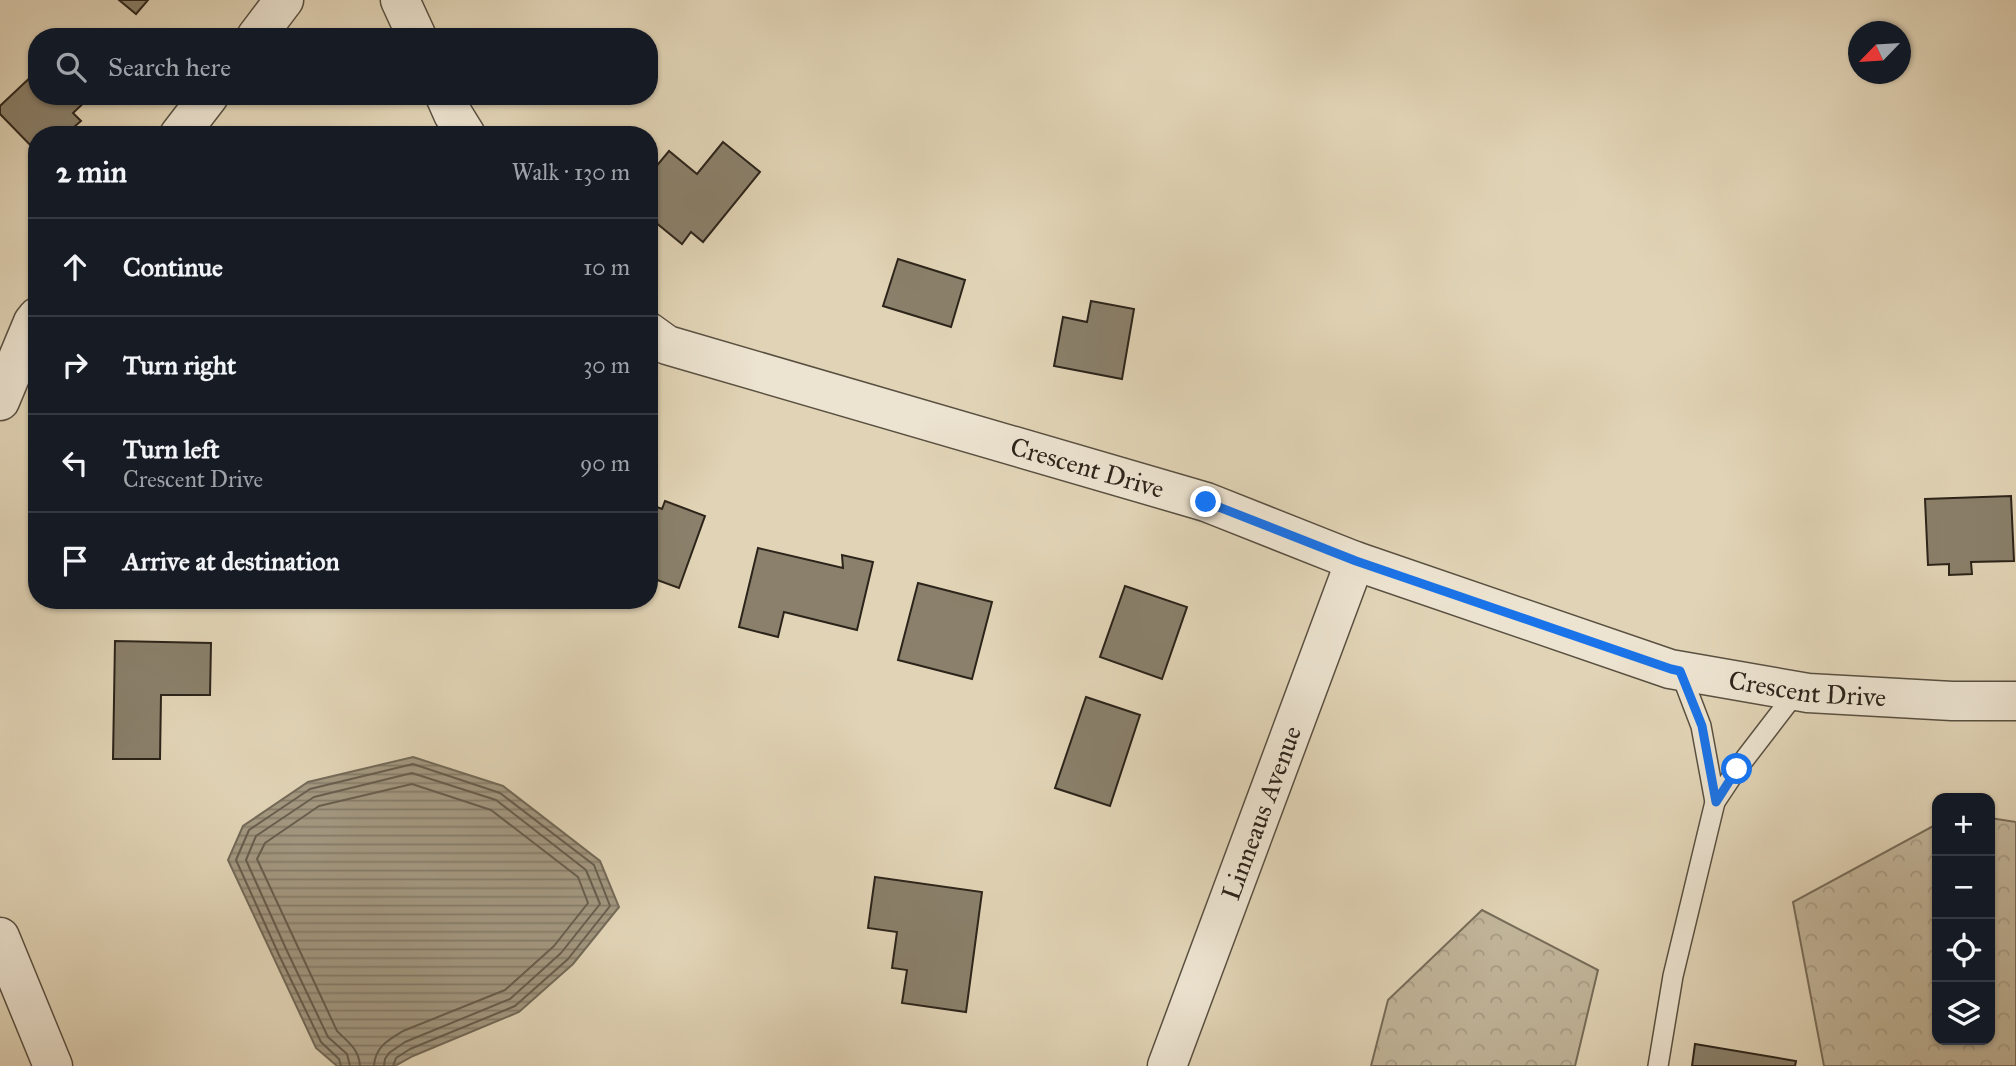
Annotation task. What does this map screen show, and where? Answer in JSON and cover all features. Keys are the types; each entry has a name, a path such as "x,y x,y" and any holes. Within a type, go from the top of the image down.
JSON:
{"street":[{"path":"263,28 284,0"},
{"path":"400,0 413,28"},
{"path":"186,126 202,105"},
{"path":"448,105 460,126"},
{"path":"0,401 28,334"},
{"name":"Crescent Drive","path":"658,338 667,345 1206,502 1356,561 1671,669 1797,691 1939,700 2016,701"},
{"name":"Linneaus Avenue","path":"1167,1066 1356,561"},
{"path":"0,937 53,1066"}],"lane":[{"path":"1680,671 1702,726 1716,802"},
{"path":"1658,1066 1673,976 1716,802 1737,769 1797,691"}],"green space":[{"path":"1995,819 2016,822 2016,1066 1824,1066 1793,902 1932,827 1932,1045 1995,1045"},
{"path":"1482,910 1598,970 1575,1066 1371,1066 1388,1000"}],"water":[{"path":"413,757 503,786 600,861 619,907 573,964 519,1012 395,1066 337,1066 316,1048 228,860 243,826 308,782"}],"building":[{"path":"119,0 148,0 136,14"},
{"path":"28,80 28,105 81,105 73,113 81,121 75,126 28,126 28,143 0,114 0,106"},
{"path":"723,142 760,172 703,242 691,232 682,244 658,224 658,164 669,151 697,174"},
{"path":"898,259 965,280 951,327 883,306"},
{"path":"1091,301 1134,309 1122,379 1054,366 1063,317 1087,322"},
{"path":"2011,496 2014,561 1971,562 1972,574 1949,575 1949,564 1928,565 1925,499"},
{"path":"665,501 705,516 679,588 658,580 658,507 662,509"},
{"path":"758,548 843,568 842,555 873,562 857,630 784,612 778,637 739,627"},
{"path":"918,583 992,602 972,679 898,660"},
{"path":"1125,586 1187,607 1162,679 1100,657"},
{"path":"115,641 211,643 210,695 161,695 160,759 113,759"},
{"path":"1086,697 1140,715 1110,806 1055,788"},
{"path":"875,877 982,892 966,1012 902,1003 907,970 892,968 897,932 868,928"},
{"path":"1695,1044 1796,1061 1795,1066 1692,1066"}],"route":[{"path":"1206,502 1356,561 1680,671 1702,726 1716,802 1737,769"}]}
